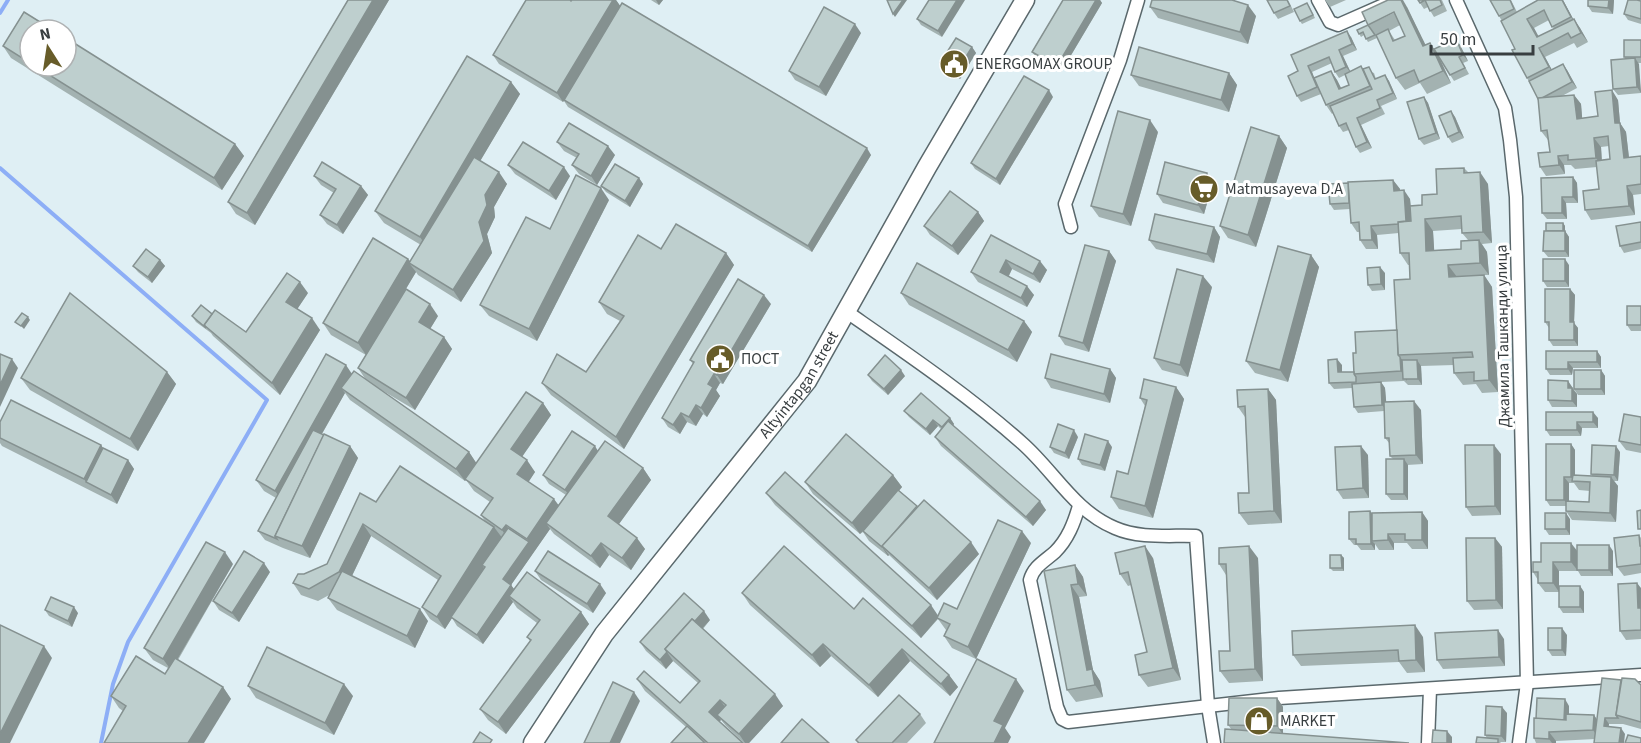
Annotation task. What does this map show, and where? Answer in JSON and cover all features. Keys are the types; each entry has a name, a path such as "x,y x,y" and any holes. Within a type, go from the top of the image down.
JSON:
{"street":[{"name":"Altyintapgan street","path":"533,743 604,634 807,381 927,167 1025,0"},
{"path":"1071,227 1065,204 1120,60 1138,0"},
{"path":"1318,0 1330,22 1338,25 1395,0"},
{"name":"Джамила Ташканди улица","path":"1456,0 1505,108 1516,197 1527,682 1519,743"},
{"path":"847,312 906,353 1023,444 1079,506 1117,529 1143,535 1196,536 1208,706 1214,743"},
{"path":"1079,506 1072,530 1056,551 1032,572 1030,580 1057,707 1062,719 1077,722 1279,698 1641,675"},
{"path":"1428,743 1430,689"}],"building":[{"path":"348,0 373,0 247,213 228,202"},
{"path":"526,0 613,0 557,93 493,55"},
{"path":"887,0 903,0 893,14"},
{"path":"929,0 957,0 938,31 917,19"},
{"path":"1063,0 1096,0 1057,66 1032,52"},
{"path":"1152,0 1232,0 1248,5 1240,32 1150,7"},
{"path":"1267,0 1287,0 1290,6 1274,13"},
{"path":"1388,0 1401,0 1423,46 1430,43 1443,71 1419,82 1414,70 1396,78 1376,35 1388,29 1393,41 1405,36 1394,12 1368,25 1362,12"},
{"path":"1425,0 1440,0 1442,5 1430,11"},
{"path":"1490,0 1510,0 1514,9 1499,16"},
{"path":"1538,0 1562,0 1571,17 1552,27 1544,10 1527,19 1537,37 1574,19 1581,33 1571,38 1568,33 1539,48 1549,67 1527,78 1512,50 1515,49 1501,21"},
{"path":"1588,0 1609,0 1608,8 1588,6"},
{"path":"1628,0 1641,1 1641,19 1624,14"},
{"path":"622,3 867,148 808,246 564,100"},
{"path":"1307,3 1313,15 1300,21 1294,9"},
{"path":"824,7 855,24 819,87 789,71"},
{"path":"24,12 34,18 20,18"},
{"path":"18,22 18,55 3,46"},
{"path":"1368,25 1375,35 1366,39 1363,32 1359,34 1357,30"},
{"path":"1347,31 1352,44 1339,50 1346,67 1335,72 1329,57 1308,66 1317,87 1297,96 1288,76 1298,71 1291,55"},
{"path":"956,38 972,47 956,73 940,63"},
{"path":"1456,39 1463,55 1459,57 1465,68 1450,75 1434,49"},
{"path":"1624,40 1641,40 1641,57 1624,57"},
{"path":"78,46 235,144 214,178 54,78 78,78"},
{"path":"1139,47 1229,73 1221,100 1131,75"},
{"path":"467,56 511,82 420,237 375,211"},
{"path":"1635,58 1637,87 1613,89 1611,60"},
{"path":"1563,64 1572,82 1538,99 1529,81"},
{"path":"1361,66 1370,86 1326,105 1314,78 1331,71 1339,89 1349,85 1345,74"},
{"path":"1369,67 1375,79 1385,75 1393,93 1377,100 1380,108 1357,118 1367,142 1356,147 1346,123 1339,126 1330,106 1372,89 1363,69"},
{"path":"1024,76 1049,90 996,179 971,163"},
{"path":"1612,90 1615,123 1620,123 1624,158 1641,156 1641,184 1627,186 1629,206 1585,210 1583,191 1599,189 1596,161 1610,159 1608,136 1594,138 1596,158 1568,160 1568,155 1558,156 1559,165 1540,167 1538,153 1550,152 1547,130 1541,131 1538,98 1574,95 1577,119 1598,116 1595,92"},
{"path":"1424,97 1436,133 1419,139 1407,102"},
{"path":"1118,111 1150,120 1123,214 1091,206"},
{"path":"1451,111 1459,132 1448,137 1439,116"},
{"path":"569,123 608,146 591,176 572,165 579,154 557,142"},
{"path":"1251,127 1279,136 1248,235 1220,226"},
{"path":"523,142 564,167 549,191 508,165"},
{"path":"474,157 499,172 485,195 487,205 479,222 484,241 453,290 409,263"},
{"path":"322,162 361,186 337,225 320,215 336,189 314,176"},
{"path":"1165,162 1207,173 1198,205 1157,194"},
{"path":"615,164 639,178 625,201 601,186"},
{"path":"1464,168 1464,173 1480,172 1483,232 1462,233 1461,216 1425,219 1426,251 1461,249 1461,241 1479,240 1480,263 1448,265 1449,277 1484,275 1489,380 1474,381 1474,372 1454,373 1453,358 1473,357 1472,352 1398,355 1394,280 1410,279 1409,253 1400,253 1398,222 1411,221 1410,206 1422,205 1422,195 1437,194 1436,169"},
{"path":"576,175 601,188 529,329 480,305 526,217 550,229"},
{"path":"1573,177 1573,197 1562,197 1562,213 1542,213 1541,178"},
{"path":"1393,180 1394,191 1404,190 1406,221 1398,222 1398,224 1371,226 1372,240 1360,240 1359,222 1351,223 1348,182"},
{"path":"1348,183 1349,203 1330,204 1328,184"},
{"path":"950,191 978,212 952,246 924,226"},
{"path":"1155,214 1214,227 1207,254 1149,240"},
{"path":"1641,222 1641,242 1620,246 1616,226"},
{"path":"1546,223 1563,223 1563,231 1546,231"},
{"path":"676,224 726,253 616,437 542,383 557,354 586,372 624,316 599,302 638,235 661,249"},
{"path":"1544,231 1565,231 1565,251 1543,251"},
{"path":"991,235 1040,261 1033,274 1006,260 1000,272 1027,286 1021,298 971,272"},
{"path":"373,238 408,259 358,343 323,323"},
{"path":"1085,245 1109,251 1083,343 1059,336"},
{"path":"1278,246 1311,255 1280,370 1246,361"},
{"path":"146,249 160,260 148,277 133,266"},
{"path":"1543,259 1565,259 1565,281 1543,281"},
{"path":"917,263 1024,321 1008,350 901,293"},
{"path":"1380,267 1381,284 1368,285 1367,268"},
{"path":"1177,269 1203,276 1180,365 1154,358"},
{"path":"287,273 300,282 286,302 312,318 272,383 204,325 215,310 246,332"},
{"path":"738,279 764,295 717,375 714,374 708,384 713,387 701,408 696,405 689,417 681,413 673,425 662,418 694,362 690,360"},
{"path":"406,289 430,304 419,322 444,337 406,398 358,368"},
{"path":"1545,289 1570,289 1570,322 1574,322 1574,340 1549,340 1549,322 1545,322"},
{"path":"70,293 167,372 130,439 21,378"},
{"path":"201,305 212,314 204,325 206,328 192,316"},
{"path":"1627,306 1641,306 1641,325 1627,325"},
{"path":"22,313 28,317 21,326 15,322"},
{"path":"1397,330 1401,371 1354,374 1355,332"},
{"path":"1546,351 1597,351 1597,362 1568,362 1568,369 1546,369"},
{"path":"0,354 12,359 0,385"},
{"path":"326,354 346,365 275,491 256,480"},
{"path":"1051,354 1110,369 1104,394 1045,378"},
{"path":"885,355 901,370 884,389 868,375"},
{"path":"1337,359 1338,372 1354,372 1356,382 1329,383 1328,360"},
{"path":"1402,360 1417,360 1418,379 1403,379"},
{"path":"1574,370 1601,370 1601,389 1574,389"},
{"path":"354,371 469,452 456,469 341,388"},
{"path":"1144,379 1176,387 1145,506 1111,497 1117,471 1128,474 1147,400 1140,398"},
{"path":"1548,380 1568,381 1568,388 1572,388 1572,401 1548,400"},
{"path":"1381,382 1382,405 1354,407 1352,384"},
{"path":"1268,389 1274,511 1239,513 1238,493 1249,493 1245,406 1238,407 1237,390"},
{"path":"526,392 543,403 511,449 527,460 517,474 554,499 527,539 506,525 502,530 481,515 493,498 465,479"},
{"path":"921,393 950,418 942,427 933,420 926,429 904,411"},
{"path":"11,400 101,445 84,479 0,438 0,422"},
{"path":"1414,401 1416,455 1390,456 1389,438 1385,438 1384,402"},
{"path":"1546,412 1593,412 1593,422 1577,422 1577,430 1546,430"},
{"path":"1624,414 1641,417 1641,445 1619,441"},
{"path":"948,421 1040,501 1026,517 935,437"},
{"path":"1058,424 1074,430 1065,453 1050,447"},
{"path":"313,430 324,435 275,536 277,539 258,531"},
{"path":"572,431 595,446 565,490 543,475"},
{"path":"324,434 350,446 302,546 275,536"},
{"path":"846,434 893,475 852,523 805,482"},
{"path":"1085,434 1108,441 1100,465 1078,459"},
{"path":"605,441 643,468 608,516 637,538 622,558 601,543 591,556 546,523"},
{"path":"1546,444 1571,444 1571,477 1564,477 1564,500 1546,500"},
{"path":"1465,445 1494,445 1495,506 1466,507"},
{"path":"1592,445 1616,446 1614,475 1591,474"},
{"path":"1361,446 1363,488 1337,490 1335,447"},
{"path":"103,448 128,460 111,495 86,482"},
{"path":"1386,459 1404,459 1404,494 1386,494"},
{"path":"400,466 494,527 437,617 422,607 441,576 363,524 339,572 309,589 293,583 298,574 304,574 327,564 360,493 376,502"},
{"path":"785,472 931,605 912,626 766,493"},
{"path":"1573,475 1611,477 1610,513 1566,511 1566,501 1589,502 1590,482 1572,481"},
{"path":"898,490 917,506 882,547 863,531"},
{"path":"924,500 971,542 929,588 882,546"},
{"path":"1641,510 1641,529 1638,529 1637,511"},
{"path":"1370,511 1371,544 1356,544 1356,539 1349,539 1349,512"},
{"path":"1422,512 1422,540 1405,540 1405,534 1388,534 1388,540 1372,541 1372,513"},
{"path":"1545,513 1566,513 1566,529 1545,529"},
{"path":"998,520 1022,531 968,647 944,636 950,624 937,618 944,603 957,609"},
{"path":"508,528 529,542 503,579 511,585 477,635 451,617 485,567 482,565"},
{"path":"1639,535 1641,564 1617,567 1614,538"},
{"path":"1466,538 1495,538 1496,600 1467,601"},
{"path":"206,542 225,552 163,659 144,648"},
{"path":"1541,543 1571,543 1571,562 1553,562 1553,583 1538,583 1538,572 1533,572 1533,562 1541,562"},
{"path":"1577,545 1609,545 1609,570 1577,570"},
{"path":"784,546 854,609 863,598 949,675 941,684 902,649 869,685 823,644 812,655 742,593"},
{"path":"1145,546 1173,668 1139,675 1135,655 1147,652 1128,572 1120,574 1115,553"},
{"path":"1249,546 1255,669 1220,671 1219,651 1230,651 1226,564 1219,564 1219,548"},
{"path":"244,551 264,563 232,613 213,601"},
{"path":"548,551 600,584 587,604 535,571"},
{"path":"1330,555 1341,555 1342,568 1330,568"},
{"path":"1075,565 1078,584 1071,585 1087,670 1092,669 1095,685 1067,690 1044,571"},
{"path":"342,571 420,609 407,636 328,598"},
{"path":"527,572 581,612 498,722 480,709 531,640 527,637 540,620 509,596"},
{"path":"1637,583 1638,608 1641,608 1641,630 1620,631 1618,584"},
{"path":"1559,586 1580,586 1580,607 1559,607"},
{"path":"684,593 704,611 695,621 692,619 665,649 667,652 660,660 640,642"},
{"path":"51,597 74,607 68,621 45,610"},
{"path":"692,619 775,694 739,734 717,715 726,705 720,700 709,712 743,743 708,743 637,679 644,671 680,703 700,681 665,649"},
{"path":"0,625 44,646 0,734"},
{"path":"1415,625 1416,660 1399,661 1398,650 1293,655 1292,631"},
{"path":"1548,628 1562,628 1562,650 1548,650"},
{"path":"1498,630 1499,657 1437,660 1435,633"},
{"path":"267,647 344,684 325,723 248,686"},
{"path":"136,656 165,674 175,658 223,687 188,743 104,743 126,706 111,696"},
{"path":"977,659 1016,679 994,721 1003,725 994,743 934,743"},
{"path":"1602,678 1621,680 1616,715 1618,718 1605,718 1604,726 1621,728 1619,743 1594,743"},
{"path":"1622,678 1635,679 1641,685 1641,722 1616,715"},
{"path":"613,682 634,692 610,743 584,743"},
{"path":"899,695 920,714 892,743 859,743 856,740"},
{"path":"1229,698 1277,698 1277,726 1228,725"},
{"path":"1537,698 1565,699 1564,720 1536,719"},
{"path":"1486,706 1502,707 1501,736 1485,735"},
{"path":"1566,714 1594,715 1593,730 1549,732 1549,739 1534,738 1534,718 1566,720"},
{"path":"802,719 829,743 781,743"},
{"path":"687,726 705,743 671,743"},
{"path":"1225,729 1409,743 1224,743"},
{"path":"1433,730 1447,731 1447,743 1432,743"},
{"path":"480,732 492,740 490,743 473,743"},
{"path":"1628,735 1641,738 1641,743 1625,743"},
{"path":"1477,737 1498,739 1498,743 1476,743"}],"waterway":[{"path":"0,13 8,0"},
{"path":"0,168 267,400 128,642 113,684 101,743"}],"place":[{"name":"ENERGOMAX GROUP","path":"954,64"},
{"name":"Matmusayeva D.A","path":"1204,189"},
{"name":"ПОСТ","path":"720,359"},
{"name":"MARKET","path":"1259,721"}]}
